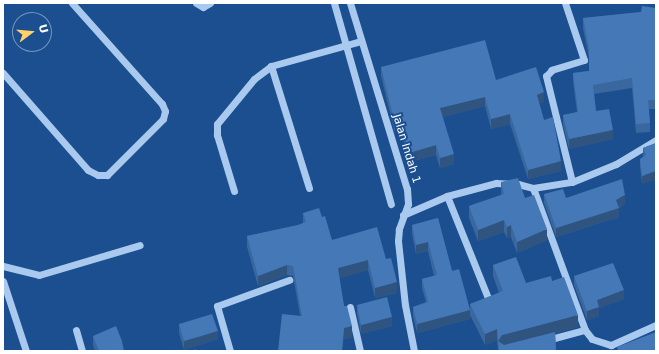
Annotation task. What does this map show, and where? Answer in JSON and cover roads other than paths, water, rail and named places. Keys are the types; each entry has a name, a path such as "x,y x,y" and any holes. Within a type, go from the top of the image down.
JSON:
{"street":[{"path":"3,73 88,170 98,175 107,175 163,119 165,111 162,104 72,3"},
{"path":"196,3 203,6 210,3"},
{"path":"334,3 344,44 391,204"},
{"name":"Jalan Indah 1","path":"350,3 407,189 408,204 403,215 398,241 405,305 414,351"},
{"path":"565,3 584,60 552,70 546,76 572,182"},
{"path":"234,191 217,135 217,124 254,80 271,66 344,44 361,41"},
{"path":"271,66 309,188"},
{"path":"403,215 447,196 506,182 533,188 572,182 616,164 656,140"},
{"path":"533,188 585,330 592,339 611,348 656,325"},
{"path":"447,196 490,303"},
{"path":"3,266 39,276 140,245"},
{"path":"3,280 26,351"},
{"path":"230,351 217,306 289,280"},
{"path":"350,307 360,351"},
{"path":"76,330 82,351"},
{"path":"540,342 585,330"}]}
